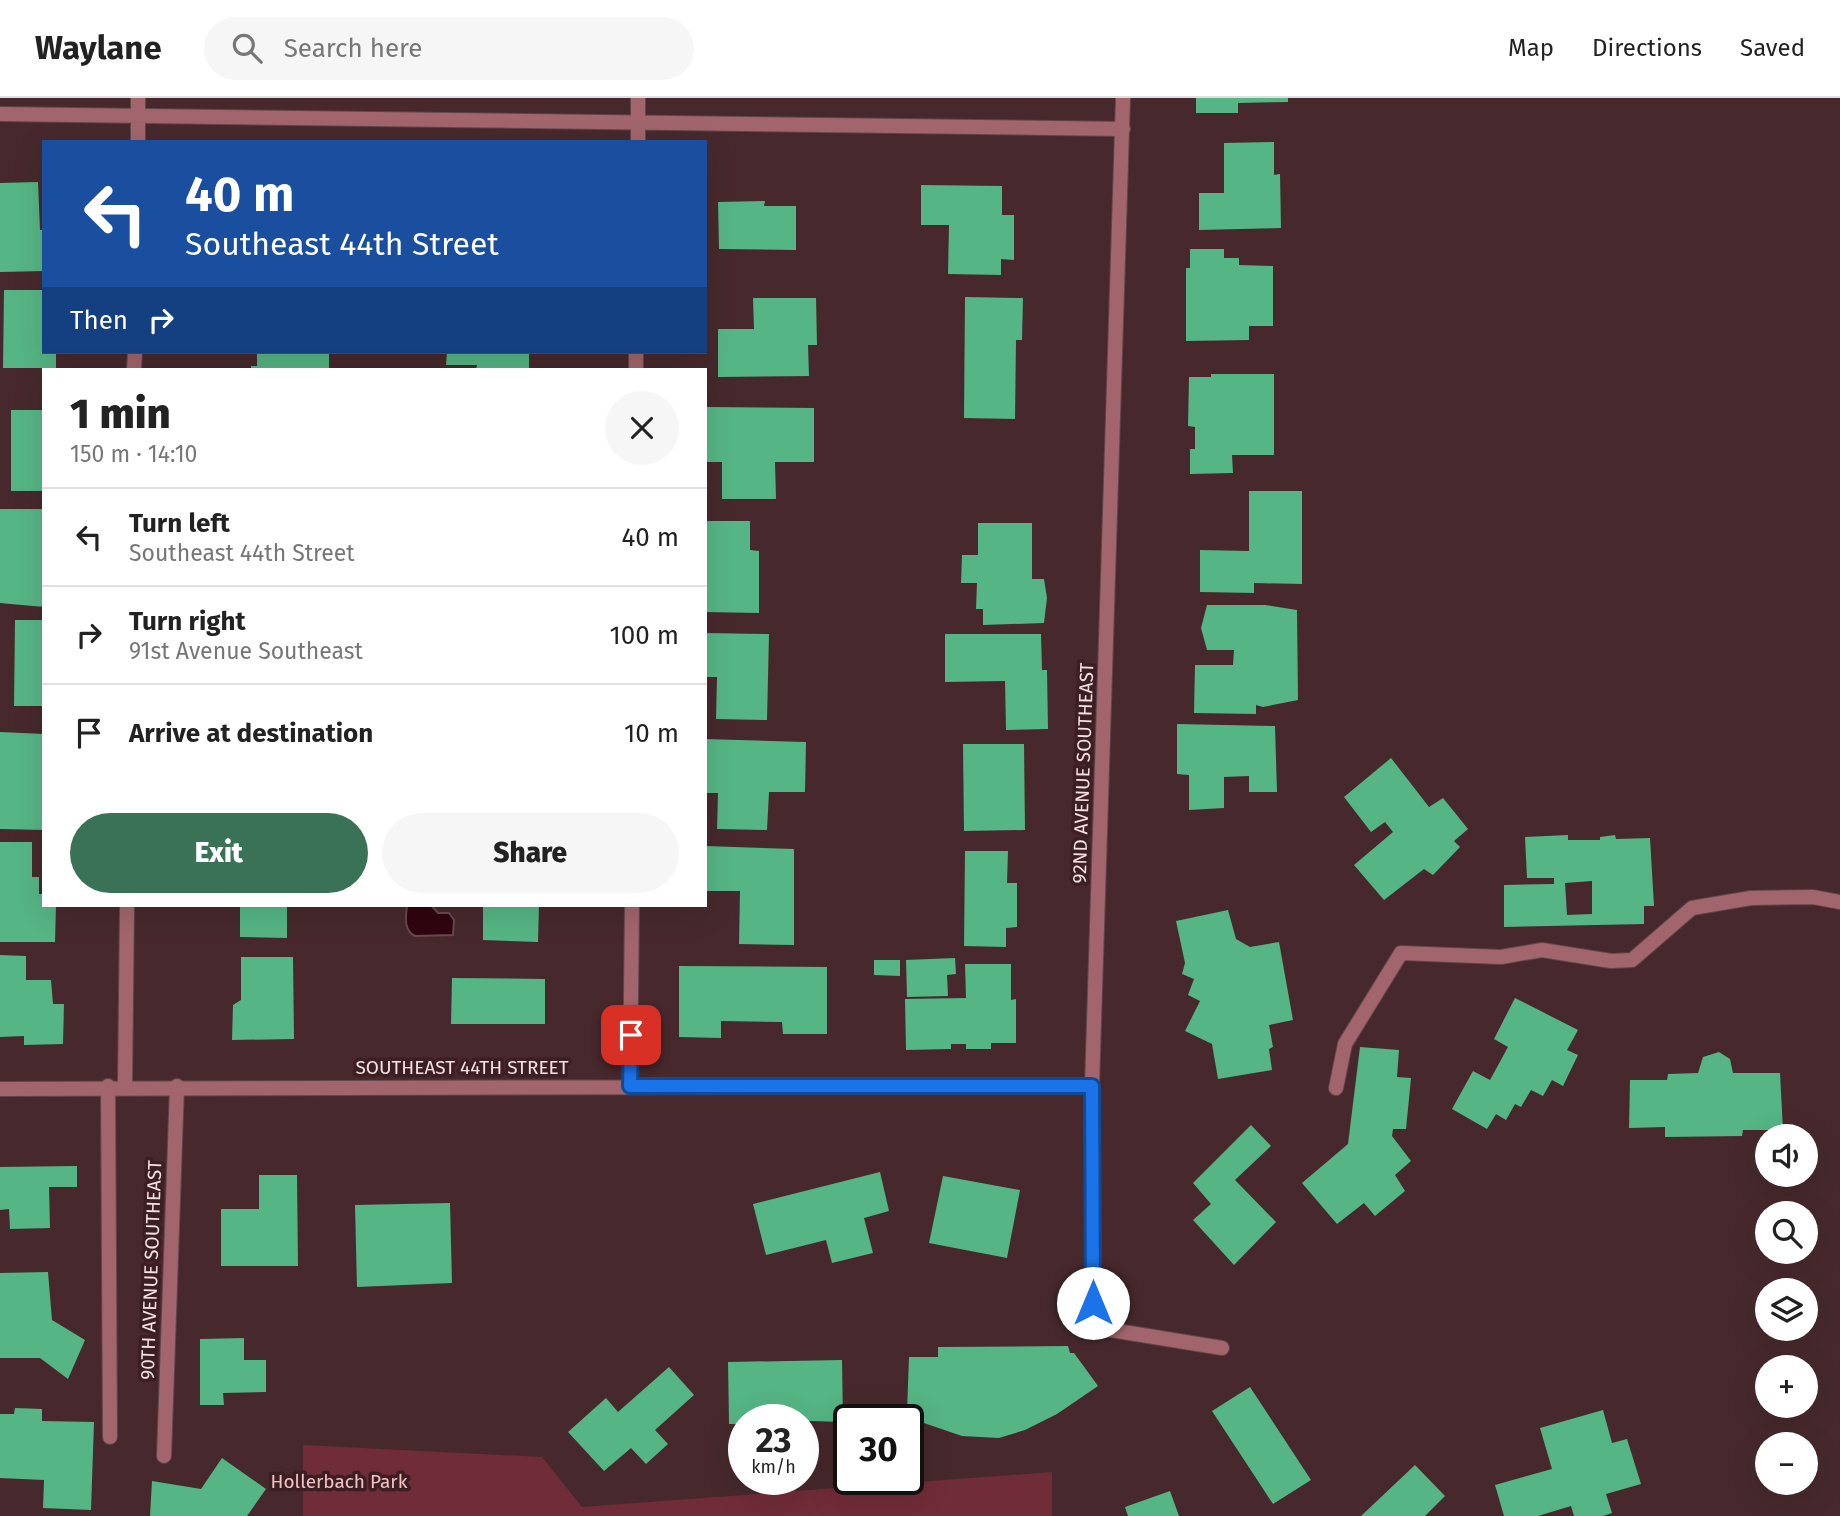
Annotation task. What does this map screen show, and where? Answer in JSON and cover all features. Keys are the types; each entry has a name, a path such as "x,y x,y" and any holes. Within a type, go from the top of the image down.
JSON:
{"street":[{"path":"138,98 138,140"},
{"path":"638,98 638,140"},
{"name":"92ND AVENUE SOUTHEAST","path":"1123,98 1092,1086 1093,1303 1105,1329 1222,1348"},
{"path":"0,114 1123,129"},
{"path":"1336,1088 1345,1044 1401,953 1501,957 1542,950 1611,961 1632,960 1692,908 1751,898 1813,897 1840,902"},
{"path":"124,1086 127,907"},
{"path":"630,1086 632,907"},
{"path":"108,1086 110,1437"},
{"name":"SOUTHEAST 44TH STREET","path":"0,1089 108,1086 1092,1086"},
{"name":"90TH AVENUE SOUTHEAST","path":"164,1456 177,1086"}],"green space":[{"name":"Hollerbach Park","path":"303,1445 542,1457 582,1507 743,1495 819,1495 819,1489 833,1488 833,1495 924,1495 924,1482 1052,1472 1052,1516 303,1516"}],"shaded area":[{"path":"407,907 433,907 438,913 449,913 454,920 453,935 415,936 407,926"}],"building":[{"path":"1196,98 1288,98 1288,102 1238,103 1238,113 1196,113"},
{"path":"1274,142 1274,175 1280,174 1281,228 1199,230 1199,193 1224,193 1224,143"},
{"path":"38,182 42,271 0,272 0,183"},
{"path":"921,185 1002,186 1002,215 1014,215 1014,260 1001,259 1001,275 948,274 949,225 921,225"},
{"path":"765,201 764,206 796,206 796,250 719,249 718,202"},
{"path":"1190,249 1224,249 1224,258 1239,258 1239,265 1273,266 1273,326 1249,326 1249,340 1186,341 1186,268 1190,268"},
{"path":"4,290 42,290 42,354 56,354 56,368 3,368"},
{"path":"965,297 1023,298 1022,340 1016,340 1015,419 964,418"},
{"path":"753,298 816,298 817,345 808,345 809,376 718,377 718,329 754,329"},
{"path":"257,354 329,354 329,368 251,368 257,366"},
{"path":"447,354 529,354 529,368 446,365"},
{"path":"1211,374 1274,374 1274,455 1232,455 1233,473 1190,474 1190,449 1195,449 1195,427 1188,426 1189,377 1211,377"},
{"path":"707,407 814,408 814,462 775,462 776,499 722,499 722,462 707,462"},
{"path":"11,410 42,410 42,491 11,491"},
{"path":"1249,491 1302,491 1302,584 1254,583 1254,593 1200,592 1200,550 1249,551"},
{"path":"0,509 42,509 42,607 0,603"},
{"path":"707,521 750,521 750,550 759,551 759,613 707,612"},
{"path":"978,523 1032,523 1032,579 1044,579 1047,598 1044,623 983,625 983,609 976,609 977,583 961,583 962,555 978,555"},
{"path":"1207,605 1265,605 1297,610 1298,700 1263,707 1256,705 1256,714 1194,713 1195,665 1233,665 1234,650 1207,650 1201,628"},
{"path":"15,620 42,620 42,706 14,706"},
{"path":"707,633 769,634 767,720 716,719 717,677 707,677"},
{"path":"945,634 1041,634 1042,670 1047,670 1048,729 1006,730 1005,681 945,682"},
{"path":"1177,724 1275,726 1277,792 1249,792 1249,776 1224,777 1224,808 1189,810 1189,775 1177,774"},
{"path":"0,732 42,734 42,830 0,829"},
{"path":"707,739 806,742 805,792 769,792 767,830 717,829 718,793 707,793"},
{"path":"963,744 1024,744 1025,830 964,831"},
{"path":"1391,758 1429,807 1443,798 1468,829 1454,841 1460,847 1433,875 1424,869 1384,900 1354,865 1393,832 1385,822 1371,832 1344,797"},
{"path":"1568,835 1568,840 1600,840 1600,837 1615,835 1616,839 1650,838 1654,906 1644,906 1644,924 1504,927 1504,885 1554,884 1554,878 1527,878 1525,837","holes":["1592,881 1592,914 1567,915 1565,883"]},
{"path":"0,842 32,842 32,877 39,877 42,907 56,907 55,942 0,942"},
{"path":"707,846 794,849 794,945 739,944 740,891 707,891"},
{"path":"965,851 1008,851 1007,883 1017,883 1017,927 1006,928 1006,947 964,946"},
{"path":"240,907 287,907 287,938 240,937"},
{"path":"483,907 539,907 538,942 483,940"},
{"path":"1228,910 1236,939 1250,947 1279,942 1293,1020 1269,1025 1273,1047 1269,1049 1272,1070 1218,1079 1212,1044 1185,1031 1200,1001 1188,995 1194,979 1182,974 1185,963 1176,921"},
{"path":"0,955 26,956 26,980 51,980 53,1004 64,1004 63,1044 24,1045 24,1036 0,1037"},
{"path":"241,957 293,957 294,1039 232,1040 233,1005 241,1000"},
{"path":"955,958 956,974 947,975 948,996 907,997 906,960"},
{"path":"874,960 900,960 900,976 874,975"},
{"path":"965,964 1011,964 1011,1000 1016,999 1016,1043 991,1043 991,1049 966,1049 966,1044 951,1044 951,1049 906,1050 905,999 966,998"},
{"path":"679,966 827,967 827,1034 783,1034 782,1022 721,1021 721,1038 679,1037"},
{"path":"452,978 545,979 545,1024 451,1024"},
{"path":"1515,998 1578,1030 1567,1050 1578,1055 1563,1086 1552,1080 1543,1096 1531,1090 1521,1107 1515,1104 1506,1120 1496,1114 1487,1129 1452,1109 1473,1071 1490,1080 1508,1047 1494,1039"},
{"path":"1360,1047 1399,1050 1397,1077 1411,1078 1406,1129 1393,1129 1392,1136 1411,1161 1395,1175 1405,1191 1375,1216 1364,1203 1337,1224 1302,1183 1348,1144"},
{"path":"1719,1052 1730,1059 1733,1073 1780,1073 1783,1124 1755,1124 1755,1130 1743,1130 1742,1136 1665,1137 1665,1127 1629,1128 1630,1080 1667,1080 1668,1074 1698,1073 1703,1057"},
{"path":"1251,1125 1271,1146 1235,1180 1276,1222 1234,1265 1193,1220 1211,1204 1193,1183"},
{"path":"77,1166 77,1187 49,1187 50,1228 10,1229 9,1209 0,1210 0,1167"},
{"path":"880,1172 889,1211 864,1218 873,1253 832,1263 826,1240 766,1255 753,1204"},
{"path":"259,1175 297,1175 298,1266 221,1266 221,1209 259,1209"},
{"path":"943,1176 1020,1190 1007,1258 929,1243"},
{"path":"450,1203 452,1283 357,1287 355,1205"},
{"path":"48,1272 52,1320 85,1340 68,1379 40,1358 0,1358 0,1273"},
{"path":"244,1338 244,1360 266,1360 266,1392 223,1393 224,1405 200,1405 200,1339"},
{"path":"1068,1346 1070,1353 1074,1353 1098,1386 1057,1414 1025,1430 999,1438 962,1436 924,1423 924,1404 907,1404 909,1357 938,1357 938,1347"},
{"path":"842,1360 843,1404 833,1404 833,1422 819,1421 819,1404 729,1404 728,1362"},
{"path":"669,1367 694,1395 655,1430 668,1444 646,1464 631,1448 604,1471 568,1432 606,1398 618,1412"},
{"path":"1250,1387 1311,1480 1273,1504 1212,1411"},
{"path":"15,1408 42,1409 42,1421 94,1422 91,1510 43,1508 44,1480 0,1478 0,1414 14,1414"},
{"path":"1603,1410 1612,1443 1627,1439 1641,1484 1606,1494 1612,1513 1603,1516 1574,1516 1571,1506 1538,1516 1504,1516 1495,1485 1552,1469 1540,1428"},
{"path":"222,1458 266,1489 247,1516 150,1516 152,1481 201,1489"},
{"path":"1415,1465 1445,1496 1425,1516 1361,1516"},
{"path":"1170,1491 1179,1516 1128,1516 1125,1507"}],"route":[{"path":"631,1035 630,1086 1092,1086 1093,1303"}]}
